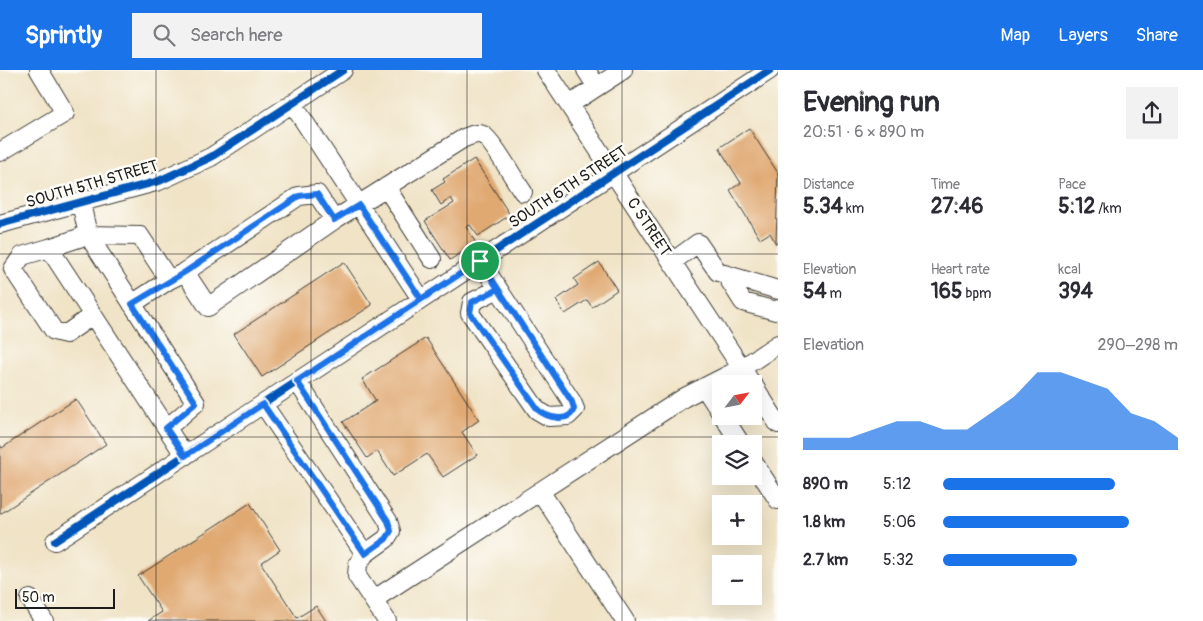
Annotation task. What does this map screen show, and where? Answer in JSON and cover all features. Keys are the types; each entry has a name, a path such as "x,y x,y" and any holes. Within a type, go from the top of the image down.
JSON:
{"street":[{"path":"0,152 65,113 39,70"},
{"name":"SOUTH 5TH STREET","path":"0,223 159,181 236,141 343,70"},
{"name":"C STREET","path":"546,70 747,375"},
{"path":"586,70 597,87"},
{"path":"569,105 623,70"},
{"name":"SOUTH 6TH STREET","path":"55,541 421,299 615,174 770,70"},
{"path":"292,103 421,299"},
{"path":"185,272 208,307 334,220 464,138 475,134 483,135 490,143 523,192"},
{"path":"386,187 432,259"},
{"path":"132,304 185,272 299,196 317,194 334,220"},
{"path":"81,203 88,235 196,403 166,428"},
{"path":"93,316 66,334 54,331 13,269 22,256 88,235 140,236 169,280"},
{"path":"672,262 698,244 718,272 778,290"},
{"path":"48,248 185,456"},
{"path":"480,261 572,402 573,413 568,416 549,418 538,410 470,313 472,302 498,289"},
{"path":"726,275 743,302 778,309"},
{"path":"373,600 685,397 742,368 778,344"},
{"path":"297,381 388,521 391,531 386,539 365,554 358,564 357,576 387,621"},
{"path":"704,387 712,399"},
{"name":"C STREET","path":"762,399 778,424"},
{"path":"263,404 365,554"},
{"path":"762,475 778,500"},
{"path":"540,491 625,621"},
{"path":"30,598 44,621"}],"building":[{"path":"749,128 778,173 776,244 770,233 760,239 730,190 741,183 719,148"},
{"path":"474,159 510,215 478,236 470,225 466,227 476,243 450,260 425,221 454,203 451,198 441,205 432,190 445,182 443,179"},
{"path":"344,262 372,305 262,377 234,334"},
{"path":"599,262 617,290 592,307 587,300 565,314 556,300 578,285 574,279"},
{"path":"426,338 479,420 462,432 477,455 443,477 427,454 393,476 377,451 367,458 343,422 376,401 362,379"},
{"path":"76,399 106,444 0,514 0,445 2,448"},
{"path":"250,503 280,550 261,563 297,618 316,606 326,621 148,621 162,612 138,576"}],"cycle path":[{"path":"0,224 159,181 211,157 343,70"},
{"path":"55,541 770,70"}],"route":[{"path":"480,261 421,299 359,205 334,220 317,194 299,196 185,272 132,304 196,403 166,428 185,456 263,404 365,554 386,539 391,531 388,521 297,381 480,261 498,289 472,302 470,313 538,410 549,418 568,416 573,413 572,402 480,261"}]}
